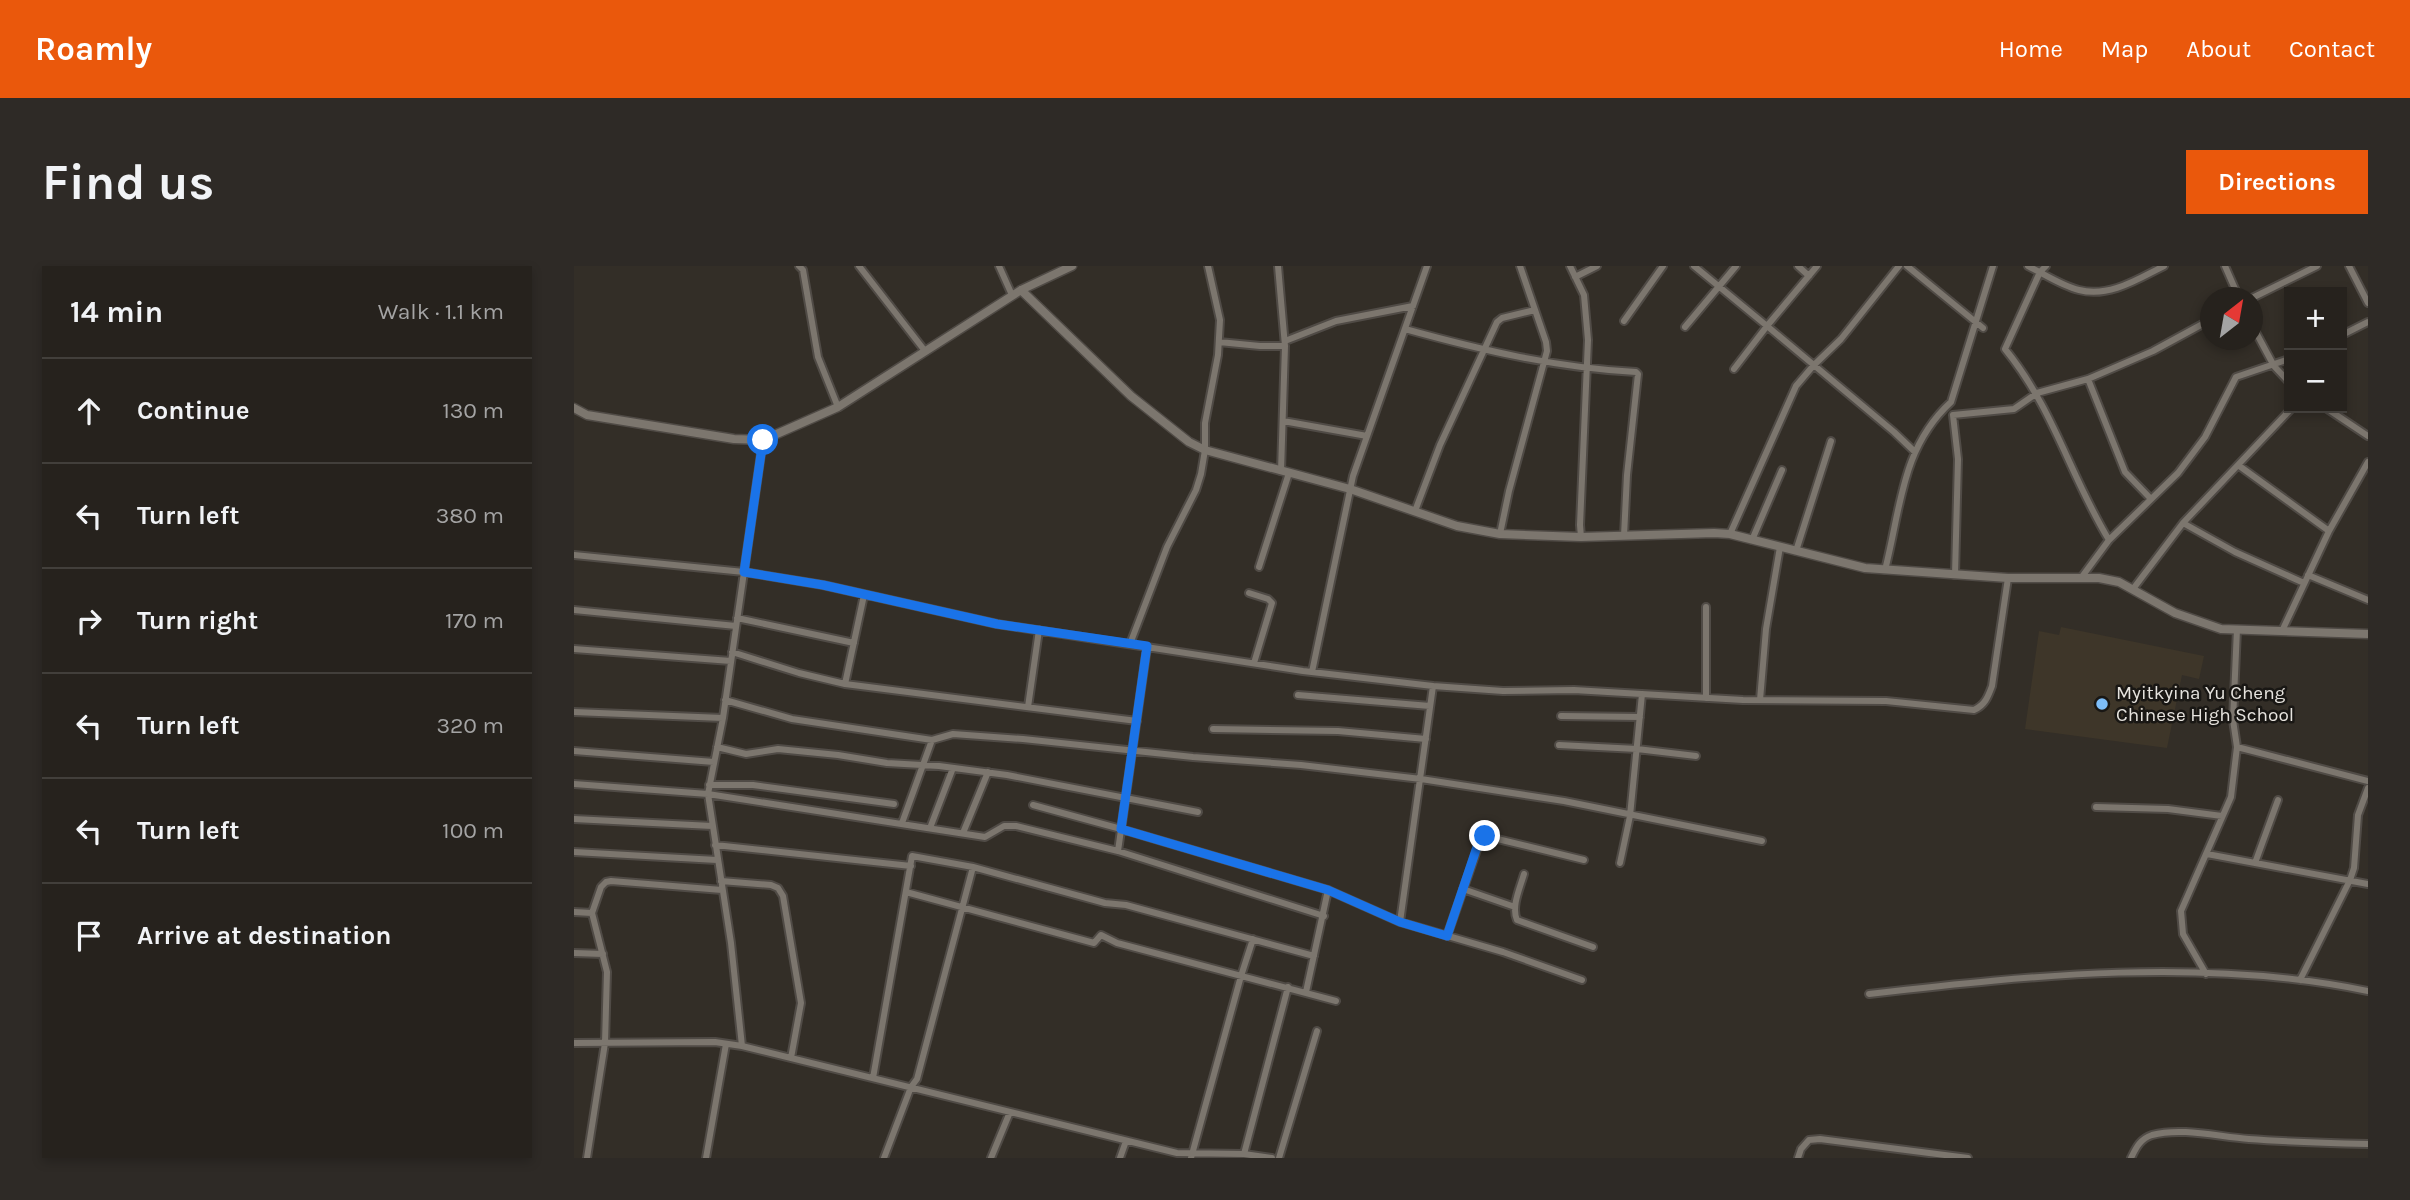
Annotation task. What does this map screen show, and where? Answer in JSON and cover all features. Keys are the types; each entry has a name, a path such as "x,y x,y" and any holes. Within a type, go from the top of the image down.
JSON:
{"street":[{"path":"799,266 803,270 818,358 838,407"},
{"path":"859,266 925,351"},
{"path":"999,266 1012,295"},
{"path":"576,411 734,439 763,440 838,407 1012,295 1072,266"},
{"path":"1130,644 1167,547 1196,490 1205,450 1205,423 1219,342 1220,320 1208,266"},
{"path":"1259,567 1285,472 1285,344 1278,266"},
{"path":"1312,672 1350,489 1427,266"},
{"path":"1500,534 1509,491 1545,362 1546,342 1520,266"},
{"path":"1570,266 1584,295 1588,340 1581,537"},
{"path":"1575,277 1597,266"},
{"path":"1624,321 1663,266"},
{"path":"1694,266 1894,432 1914,452"},
{"path":"1685,327 1736,266"},
{"path":"1798,266 1809,276"},
{"path":"1734,369 1817,266"},
{"path":"1730,534 1796,386 1841,339 1899,266"},
{"path":"1907,266 1980,326"},
{"path":"1885,570 1897,512 1914,452 1934,418 1951,402 1980,326 1993,266"},
{"path":"2028,266 2043,269 2078,290 2100,292 2123,286 2164,266"},
{"path":"2225,266 2234,287"},
{"path":"2263,293 2317,266"},
{"path":"2349,266 2368,303"},
{"path":"2043,269 2005,349 2037,393 2109,540"},
{"path":"1021,290 1131,396 1189,442 1205,450 1350,489 1457,526 1500,534 1581,537 1730,534 1865,568 2008,578 2099,578 2119,582 2175,613 2221,629 2368,634"},
{"path":"1219,342 1248,346 1285,344 1336,321 1413,306"},
{"path":"1415,511 1440,445 1496,322 1535,310"},
{"path":"2347,332 2368,322"},
{"path":"1955,575 1958,459 1954,415 2014,409 2037,393 2088,379 2153,351 2200,325"},
{"path":"1405,329 1484,351 1587,369 1638,374 1627,475 1624,536"},
{"path":"2263,346 2274,366 2284,377"},
{"path":"2081,578 2109,540 2178,472 2204,437 2236,377 2284,361"},
{"path":"2088,379 2125,472 2151,499"},
{"path":"2133,589 2183,523 2287,413"},
{"path":"2334,413 2368,436"},
{"path":"1283,421 1367,436"},
{"path":"742,1045 731,943 708,794 723,718 763,440"},
{"path":"1796,551 1831,441"},
{"path":"2282,631 2329,531 2368,462"},
{"path":"2238,465 2329,531"},
{"path":"1752,540 1782,470"},
{"path":"2183,523 2235,552 2304,583"},
{"path":"1760,701 1766,629 1780,547"},
{"path":"574,555 744,572 823,585 997,624 1312,672 1433,686 1503,691 1574,690 1760,701 1886,701 1974,710 1982,707 1992,686 2008,578"},
{"path":"2308,575 2367,598"},
{"path":"1249,593 1272,603 1254,663"},
{"path":"845,684 864,595"},
{"path":"1706,607 1706,698"},
{"path":"574,610 736,626"},
{"path":"737,618 854,643"},
{"path":"2207,974 2183,934 2181,911 2231,797 2236,747 2233,720 2237,629"},
{"path":"1028,707 1039,630"},
{"path":"1118,851 1147,646"},
{"path":"574,649 731,661"},
{"path":"732,652 845,684 1137,721"},
{"path":"1400,922 1433,686"},
{"path":"1298,695 1430,706"},
{"path":"1620,863 1630,816 1642,695"},
{"path":"725,700 792,719 932,740 953,734 1301,765 1420,779 1564,801 1762,841"},
{"path":"574,712 723,718"},
{"path":"1561,716 1640,717"},
{"path":"1213,729 1338,731 1426,738"},
{"path":"902,823 932,740"},
{"path":"1559,745 1637,749 1696,756"},
{"path":"717,747 746,754 778,749 988,772 1198,811"},
{"path":"2236,747 2368,781"},
{"path":"574,751 714,762"},
{"path":"929,828 953,768"},
{"path":"963,833 988,772"},
{"path":"574,783 708,794 985,837 1004,826 1016,827 1118,851 1324,916"},
{"path":"709,785 753,785 894,804"},
{"path":"2300,980 2350,880 2354,868 2358,816 2368,788"},
{"path":"2255,863 2278,800"},
{"path":"1033,806 1328,890 1400,922 1515,956 1582,980"},
{"path":"2096,807 2168,809 2222,816"},
{"path":"574,819 712,826"},
{"path":"1447,936 1479,841 1485,836 1584,860"},
{"path":"715,845 911,866"},
{"path":"574,852 717,860"},
{"path":"2207,854 2368,884"},
{"path":"873,1078 912,856 973,867 1314,956"},
{"path":"884,1158 911,1087 917,1079 973,867"},
{"path":"1524,874 1515,907 1517,920 1592,947"},
{"path":"587,1158 605,1042 607,972 592,913 601,887 611,881 722,890"},
{"path":"721,881 771,885 778,888 783,896 801,1003 791,1058"},
{"path":"1463,889 1515,907"},
{"path":"1306,992 1328,890"},
{"path":"906,892 1094,943 1101,935 1117,943 1336,1001"},
{"path":"574,912 592,913"},
{"path":"1192,1156 1253,939"},
{"path":"574,953 603,954"},
{"path":"1869,994 2004,978 2130,973 2252,974 2368,991"},
{"path":"1244,1154 1287,987"},
{"path":"1279,1158 1317,1031"},
{"path":"574,1042 742,1045 1177,1153 1192,1156 1244,1154 1272,1158"},
{"path":"706,1158 726,1044"},
{"path":"991,1158 1010,1112"},
{"path":"2131,1158 2137,1144 2150,1136 2164,1134 2368,1144"},
{"path":"1798,1158 1801,1149 1809,1140 1820,1139 1968,1158"},
{"path":"1120,1158 1126,1141"}],"shaded area":[{"name":"Myitkyina Yu Cheng Chinese High School","path":"2061,627 2204,656 2199,679 2182,675 2167,748 2025,729 2039,631 2059,635"}],"place":[{"name":"Myitkyina Yu Cheng Chinese High School","path":"2102,704"}],"route":[{"path":"763,440 744,572 823,585 997,624 1147,646 1121,829 1328,890 1400,922 1447,936 1479,841 1485,836"}]}
